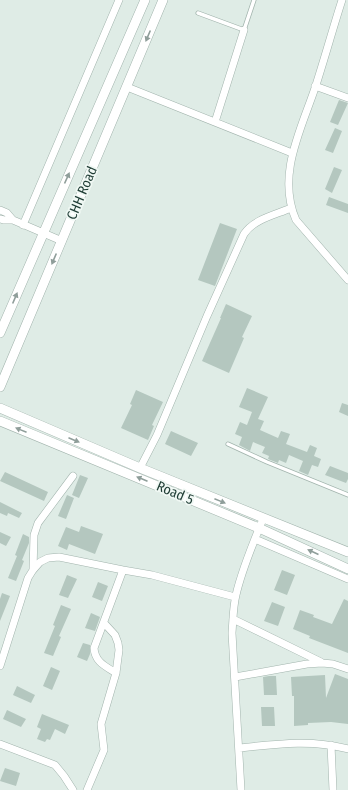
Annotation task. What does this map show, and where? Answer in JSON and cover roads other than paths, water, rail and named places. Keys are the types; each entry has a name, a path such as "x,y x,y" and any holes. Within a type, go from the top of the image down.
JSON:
{"street":[{"path":"23,225 119,0"},
{"path":"0,333 145,0"},
{"name":"CHH Road","path":"0,387 163,0"},
{"path":"343,3 292,153 289,171 291,208 296,220 348,280"},
{"path":"215,122 244,30"},
{"path":"315,86 348,98"},
{"path":"127,87 292,153"},
{"path":"140,468 157,435 207,316 248,227 291,208"},
{"path":"0,210 7,213 13,220"},
{"path":"0,219 13,220 62,241"},
{"name":"Road 5","path":"0,408 263,519 348,552"},
{"name":"Road 5","path":"0,421 259,528 348,569"},
{"path":"33,570 34,535 38,523 73,476"},
{"path":"241,790 232,633 233,619 235,597 263,519"},
{"path":"255,539 348,579"},
{"path":"0,666 28,578 40,562 48,558 59,557 152,575 235,597"},
{"path":"116,673 97,660 94,648 122,570"},
{"path":"233,619 322,663"},
{"path":"87,790 104,750 101,724 116,673 119,650 115,635 104,623"},
{"path":"235,677 307,664 333,664 348,669"},
{"path":"239,748 295,742 331,746 348,750"},
{"path":"0,744 55,765 73,790"},
{"path":"331,746 334,790"}],"lane":[{"path":"198,13 244,30 254,0"},
{"path":"228,444 348,495"}]}
